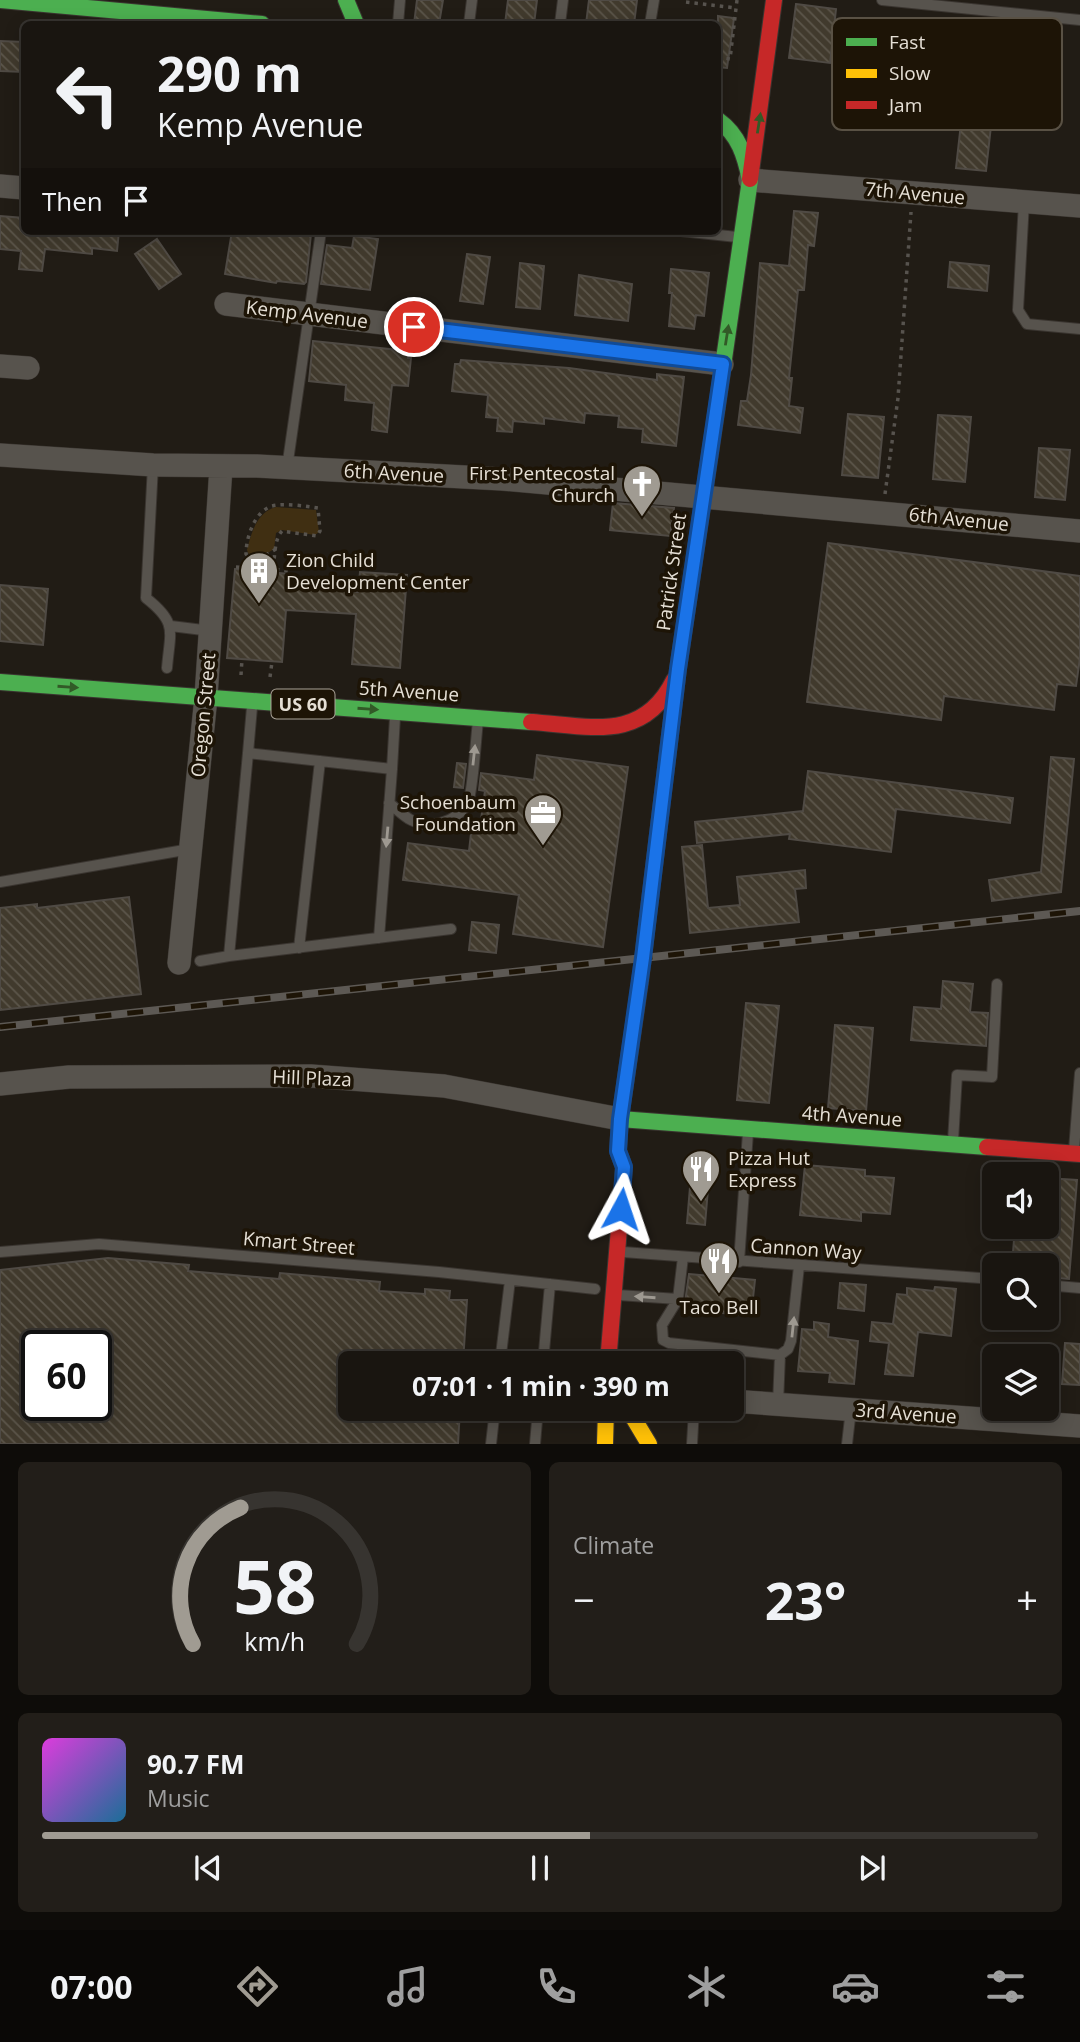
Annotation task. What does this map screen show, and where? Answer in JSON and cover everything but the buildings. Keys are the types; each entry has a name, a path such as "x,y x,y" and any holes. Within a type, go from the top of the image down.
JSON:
{"main road":[{"path":"0,0 229,21"},
{"path":"346,0 355,21"},
{"name":"Patrick Street","path":"609,1351 624,1167 618,1151 620,1119 643,958 678,669 767,65 774,0"},
{"path":"750,180 744,153 728,127 726,112 749,102 767,65"},
{"path":"605,727 635,722 646,717 664,699 678,669"},
{"name":"5th Avenue","path":"0,682 605,727"},
{"name":"US 60","path":"605,727 629,740"},
{"path":"651,764 663,787"},
{"name":"4th Avenue","path":"620,1119 1077,1154"},
{"path":"607,1166 618,1151"},
{"path":"605,1444 606,1421"},
{"path":"635,1421 649,1444"}],"street":[{"name":"7th Avenue","path":"750,180 1080,206"},
{"path":"0,186 21,188"},
{"name":"Kemp Avenue","path":"226,304 723,364"},
{"path":"0,366 28,368"},
{"name":"6th Avenue","path":"0,455 153,465 477,477 1080,531"},
{"name":"Oregon Street","path":"190,962 191,849 206,697 221,467"},
{"name":"Hill Plaza","path":"0,1084 69,1077 311,1076 444,1086 620,1119"},
{"name":"3rd Avenue","path":"744,1402 1080,1426"}],"lane":[{"path":"398,21 400,0"},
{"path":"469,21 472,0"},
{"path":"560,21 564,0"},
{"path":"650,21 654,0"},
{"path":"882,0 1060,18"},
{"path":"1062,18 1080,20"},
{"path":"1024,202 1018,310 1027,324 1080,329"},
{"path":"287,468 320,235"},
{"path":"721,235 741,237"},
{"path":"153,465 146,598 166,615 171,626 167,668"},
{"path":"171,626 211,631"},
{"path":"229,956 252,701"},
{"path":"379,938 396,711"},
{"path":"389,803 411,820 424,824 450,820 459,813 469,801 478,718"},
{"path":"248,752 392,769"},
{"path":"299,948 320,761"},
{"path":"0,882 191,849"},
{"path":"190,962 451,929"},
{"path":"953,1144 957,1075 992,1077 997,984"},
{"path":"1077,1154 1080,1080"},
{"path":"739,1262 748,1129"},
{"name":"Kmart Street","path":"0,1252 99,1244 595,1289"},
{"name":"Cannon Way","path":"617,1251 982,1278"},
{"path":"683,1257 678,1299 662,1325 663,1340 669,1343 780,1355 788,1349 791,1342 799,1266"},
{"path":"501,1351 510,1280"},
{"path":"544,1351 551,1284"},
{"path":"1059,1286 1080,1288"},
{"path":"612,1295 678,1299"},
{"path":"778,1404 780,1355"},
{"path":"847,1444 850,1409"},
{"path":"491,1444 494,1421"},
{"path":"535,1444 537,1421"},
{"path":"692,1444 693,1421"}],"path":[{"path":"721,58 730,59 737,0"},
{"path":"686,2 736,8"},
{"path":"883,512 898,398 912,193"},
{"path":"273,571 276,550 278,535 282,531 318,536 318,508 275,506 269,508 252,525 246,554 258,561 276,550"},
{"path":"240,567 289,571"},
{"path":"241,681 242,660"},
{"path":"270,683 272,662"}],"shaded area":[{"path":"276,507 316,510 319,532 315,535 282,530 276,533 274,549 255,559 247,550 253,530 264,513"}],"railway":[{"path":"0,1027 1080,911"}],"traffic: fast":[{"path":"0,0 229,21"},
{"path":"346,0 355,21"},
{"path":"717,407 750,180 740,147 731,132 721,123"},
{"path":"0,682 531,722"},
{"path":"620,1119 987,1147"}],"traffic: slow":[{"path":"640,982 678,669 717,407"},
{"path":"605,1444 606,1421"},
{"path":"635,1421 649,1444"}],"traffic: jam":[{"path":"750,179 774,0"},
{"path":"531,722 594,727 630,722 647,714 661,700 674,680"},
{"path":"609,1351 624,1167 618,1151 620,1119 640,982"},
{"path":"987,1147 1080,1154"}],"place":[{"name":"First Pentecostal Church","path":"642,518"},
{"name":"Zion Child Development Center","path":"259,605"},
{"name":"Schoenbaum Foundation","path":"543,847"},
{"name":"Pizza Hut Express","path":"701,1203"},
{"name":"Taco Bell","path":"719,1295"}],"route":[{"path":"414,327 723,364 678,669 643,958 620,1119 618,1151 624,1167 621,1209"}]}
